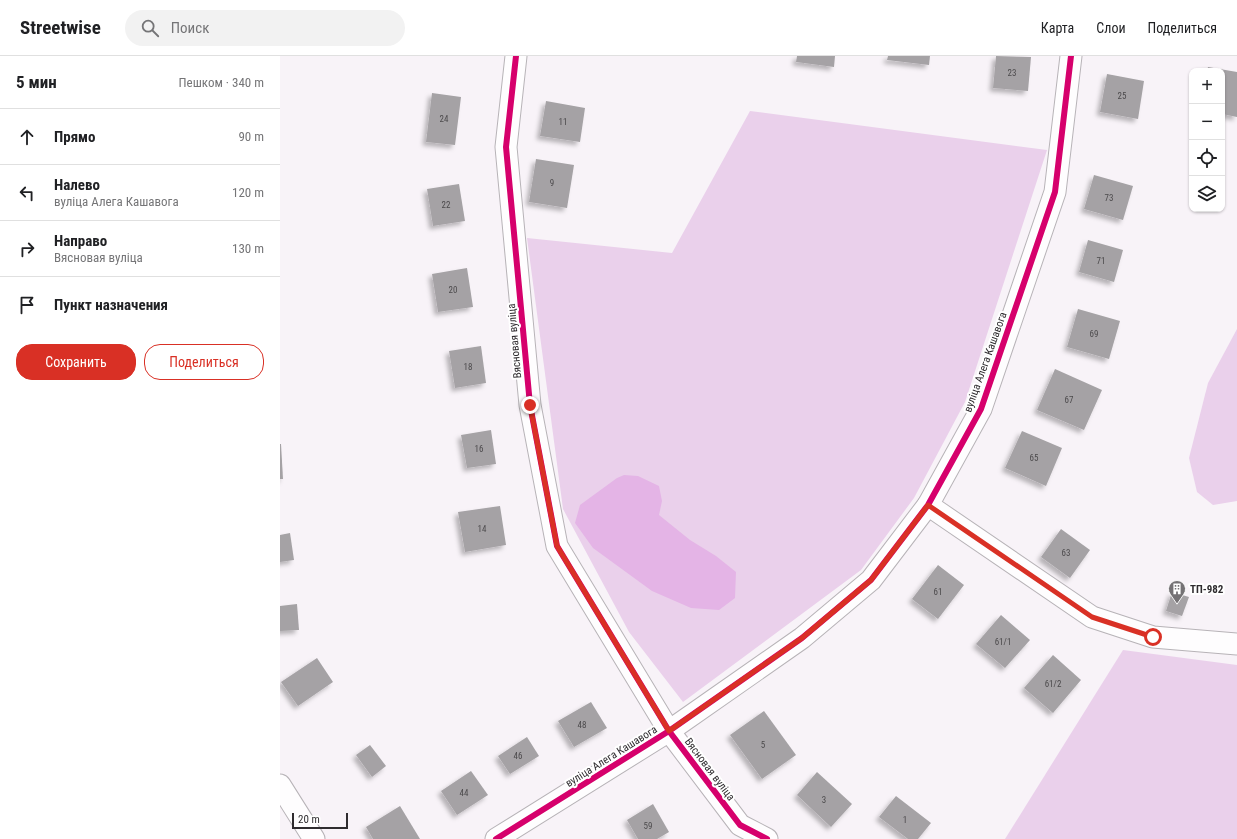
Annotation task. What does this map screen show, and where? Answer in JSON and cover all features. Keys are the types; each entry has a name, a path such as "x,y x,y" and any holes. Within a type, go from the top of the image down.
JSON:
{"street":[{"name":"Вясновая вуліца","path":"516,56 506,148 530,405 557,546 669,731 740,825 767,839"},
{"name":"вуліца Алега Кашавога","path":"496,839 669,731 802,638 871,580 928,505 981,409 1055,192 1071,56"},
{"path":"928,505 1092,617 1153,637 1237,644"},
{"path":"280,785 314,839"}],"shaded area":[{"path":"750,111 1047,150 965,402 914,498 861,570 683,702 629,632 563,509 527,238 672,253"},
{"path":"1237,329 1237,501 1213,505 1197,492 1189,458 1208,383"},
{"path":"624,475 638,476 659,486 662,501 659,515 690,540 716,556 736,572 735,598 719,610 691,608 652,591 593,548 575,523 580,505 617,478"},
{"path":"1123,650 1237,665 1237,839 1005,839"}],"building":[{"path":"797,56 835,56 834,67 796,62"},
{"path":"888,56 930,56 929,65 887,60"},
{"path":"996,56 1031,57 1028,91 993,88"},
{"path":"1225,70 1237,72 1237,117 1225,115"},
{"path":"1107,74 1144,81 1138,119 1100,112"},
{"path":"432,93 461,97 455,145 426,142"},
{"path":"546,101 585,108 580,142 540,136"},
{"path":"536,159 574,165 567,208 529,202"},
{"path":"1094,175 1133,186 1123,220 1084,209"},
{"path":"459,184 465,221 433,226 427,189"},
{"path":"1088,240 1123,250 1114,282 1079,272"},
{"path":"467,268 473,307 438,312 432,274"},
{"path":"1078,309 1120,321 1109,359 1067,347"},
{"path":"481,346 486,383 455,388 449,351"},
{"path":"1055,369 1102,390 1084,430 1037,410"},
{"path":"491,430 496,464 467,468 461,435"},
{"path":"1022,431 1062,448 1046,486 1005,468"},
{"path":"281,444 283,479 280,479"},
{"path":"500,506 506,545 465,552 458,512"},
{"path":"1061,529 1090,550 1070,578 1041,557"},
{"path":"290,533 294,560 280,562 280,535"},
{"path":"938,565 964,585 938,619 912,599"},
{"name":"ТП-982","path":"1172,592 1189,597 1182,616 1166,611"},
{"path":"297,604 299,630 280,631 280,606"},
{"path":"1001,615 1030,640 1005,668 976,644"},
{"path":"1053,655 1081,680 1053,713 1024,688"},
{"path":"317,658 333,682 298,706 281,682"},
{"path":"591,702 607,728 574,747 558,721"},
{"path":"764,711 796,755 762,779 730,735"},
{"path":"527,737 539,756 510,774 498,756"},
{"path":"370,745 386,766 372,777 356,755"},
{"path":"471,771 488,795 457,815 441,791"},
{"path":"817,772 852,804 831,827 797,795"},
{"path":"896,796 931,823 918,839 908,839 879,817"},
{"path":"653,804 669,832 657,839 638,839 627,820"},
{"path":"400,806 420,839 373,839 366,827"}],"cycle path":[{"path":"516,56 506,147 530,405 557,546 669,731 740,825 767,839"},
{"path":"496,839 669,731 802,638 871,580 928,505 981,409 1055,192 1071,56"}],"place":[{"name":"ТП-982","path":"1177,604"}],"route":[{"path":"530,405 557,546 669,731 802,638 871,580 928,505 1092,617 1153,637"}]}
